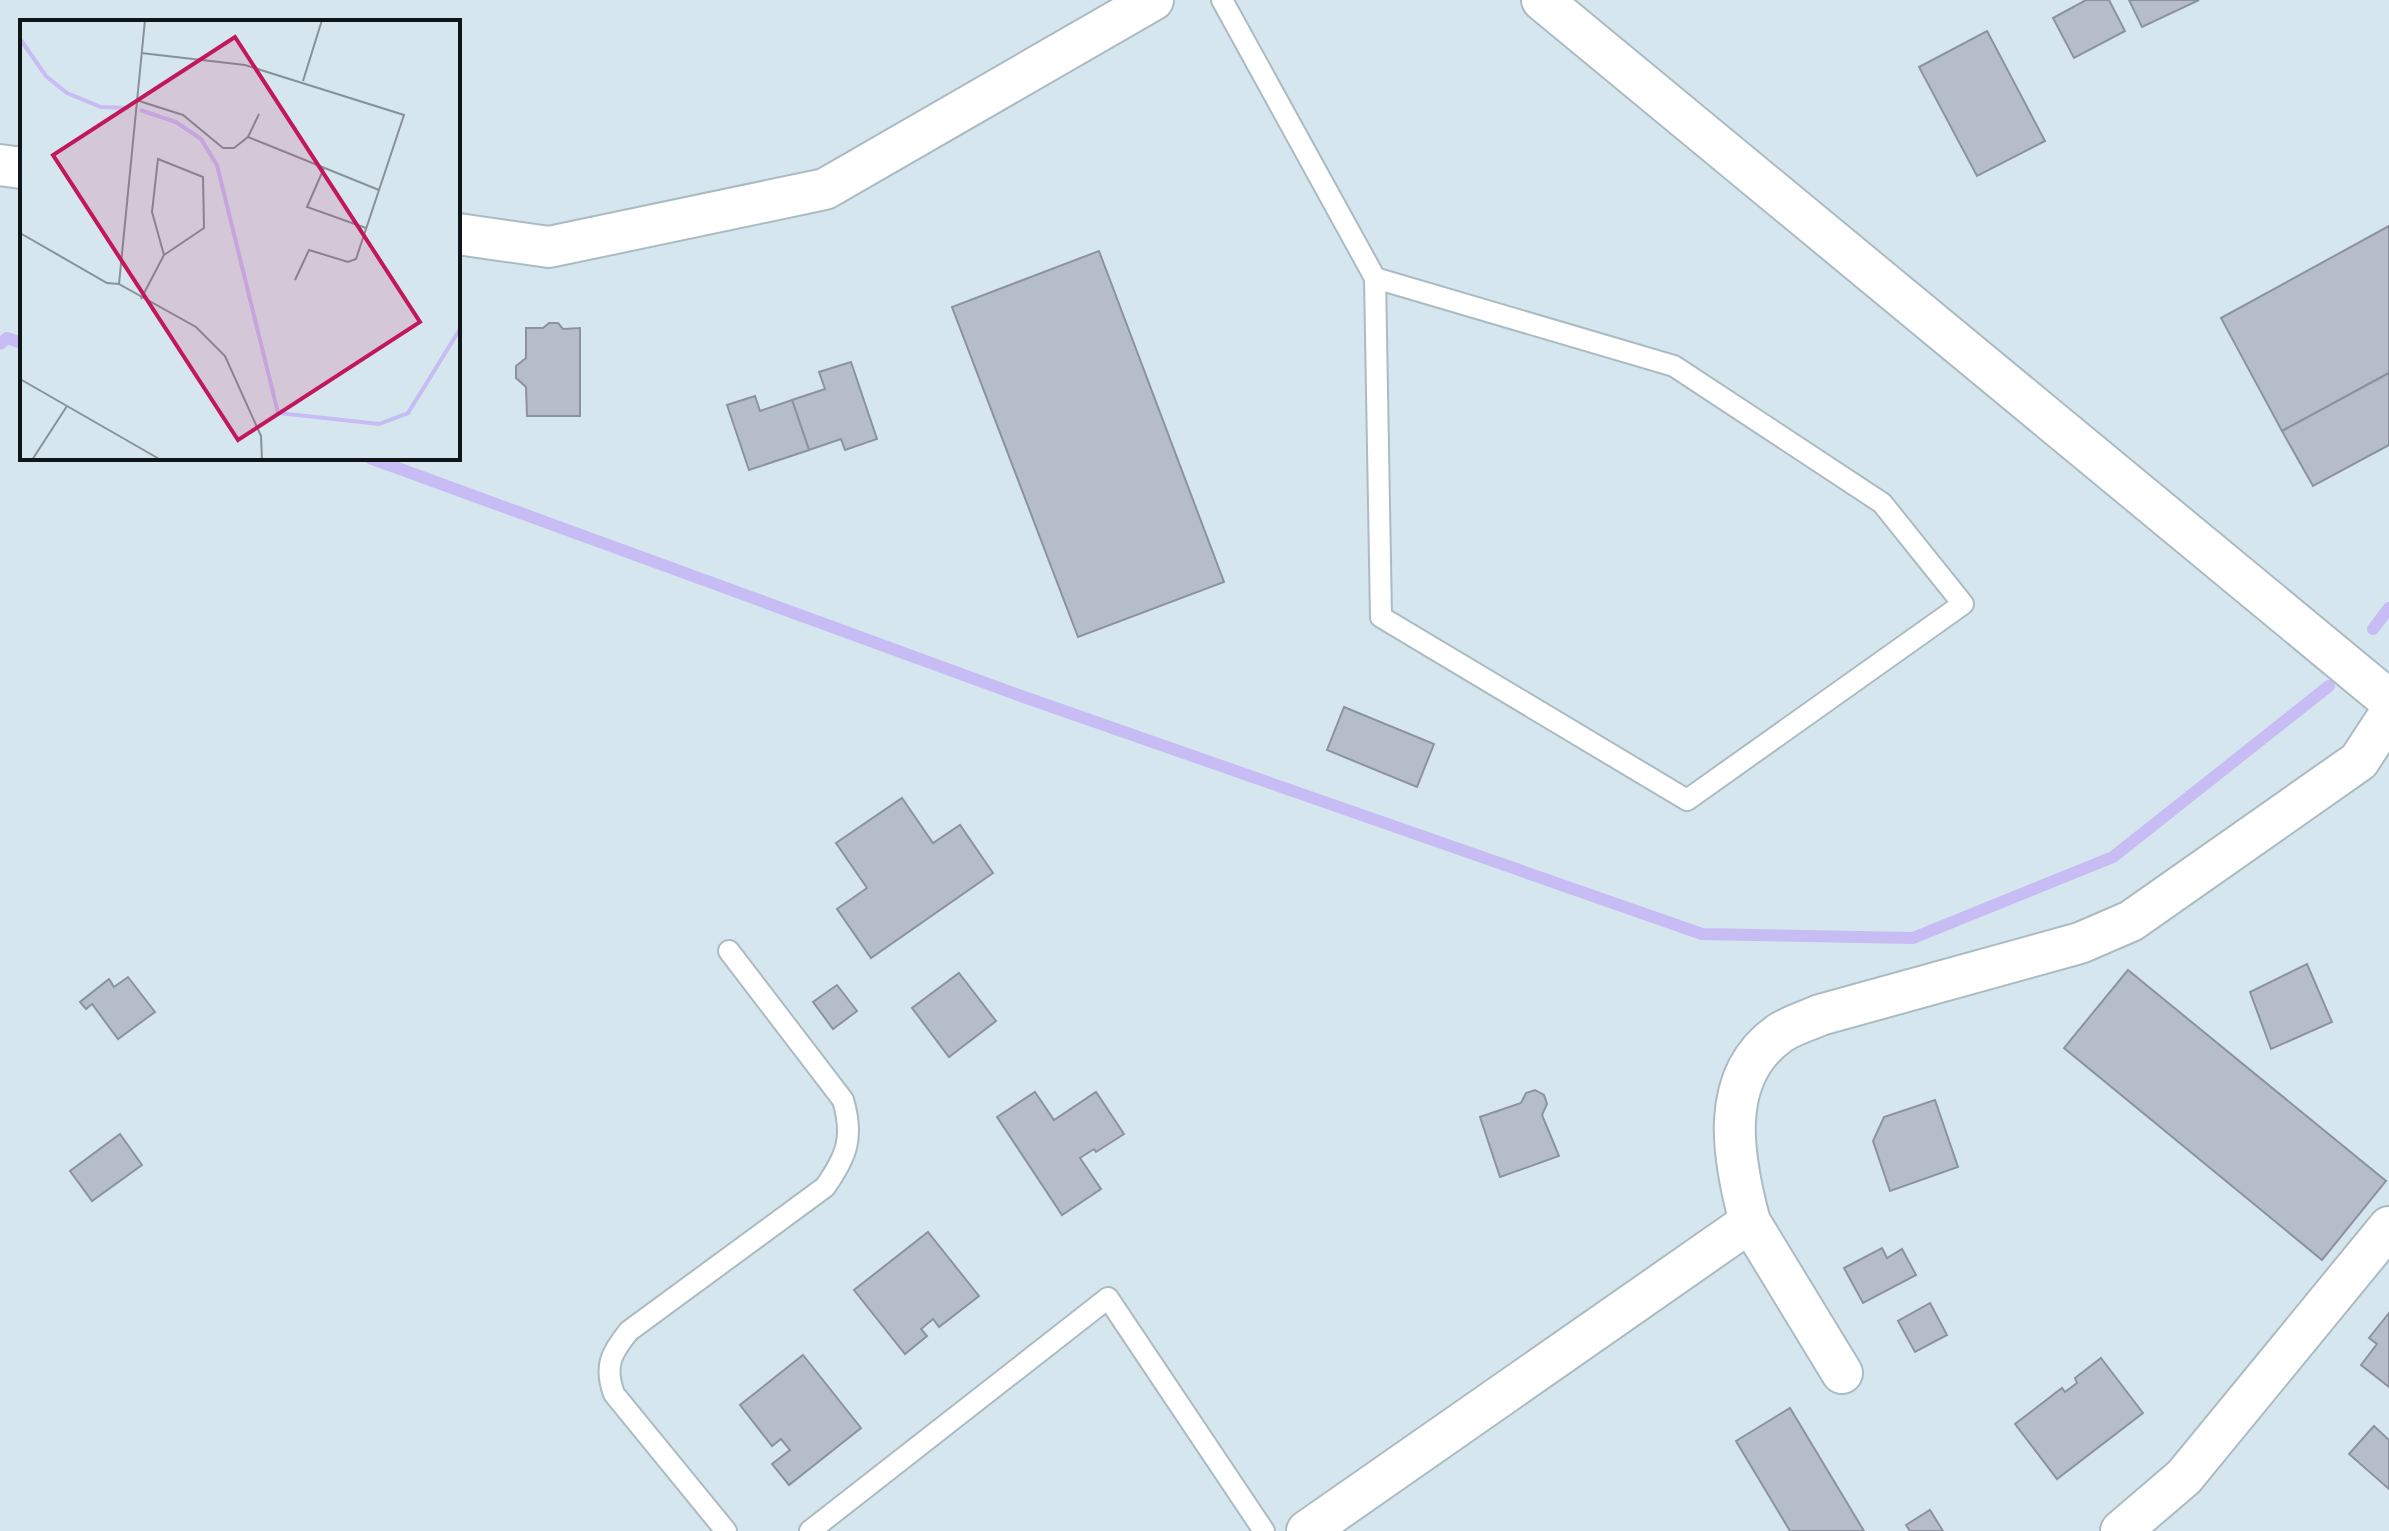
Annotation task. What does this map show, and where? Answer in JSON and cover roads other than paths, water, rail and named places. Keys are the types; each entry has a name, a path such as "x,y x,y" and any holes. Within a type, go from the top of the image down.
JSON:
{"street":[{"path":"460,234 549,247 825,189 1153,0"},
{"path":"1542,0 2389,700"},
{"path":"0,165 20,168"},
{"path":"1842,1373 1750,1222 1739,1179 1734,1136 1737,1096 1753,1059 1780,1033 1820,1015 2080,943 2131,921 2359,761 2389,715"},
{"path":"1307,1531 1750,1222"},
{"path":"2121,1531 2184,1477 2389,1227"}],"lane":[{"path":"1222,0 1375,278 1381,617 1687,800 1963,604 1882,503 1674,366 1375,278"},
{"path":"726,1531 614,1394 607,1375 614,1349 629,1331 825,1187 840,1167 848,1145 849,1120 843,1100 729,951"},
{"path":"810,1531 1108,1298 1264,1531"}],"waterway":[{"path":"0,344 7,338 20,342"},
{"path":"375,460 1024,697 1702,934 1913,938 2113,857 2329,686"},
{"path":"2373,629 2389,608"}]}
